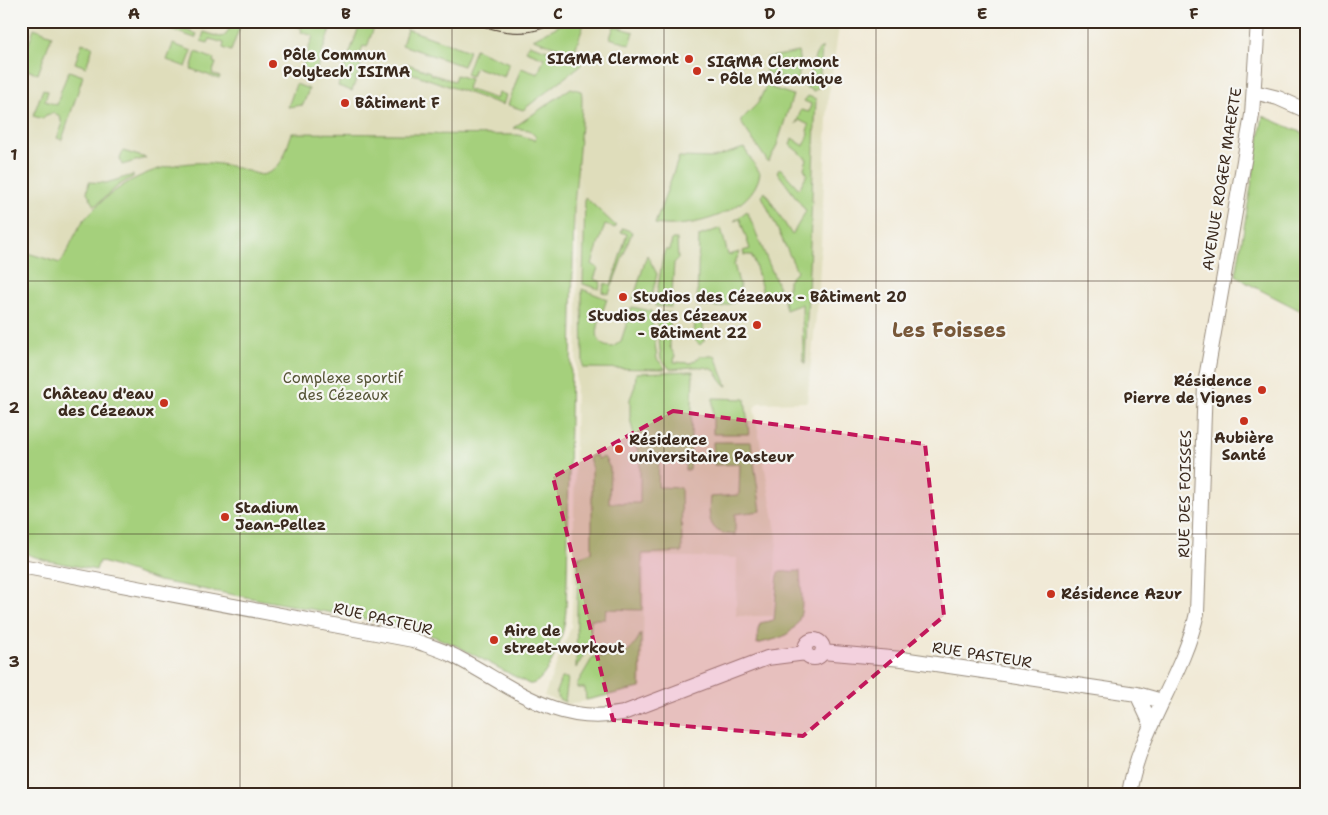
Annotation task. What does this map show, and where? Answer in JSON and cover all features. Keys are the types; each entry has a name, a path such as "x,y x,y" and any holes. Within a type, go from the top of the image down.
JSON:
{"main road":[{"name":"AVENUE ROGER MAERTE","path":"1222,282 1254,92 1258,21"},
{"path":"1254,92 1278,98 1307,111"},
{"name":"RUE DES FOISSES","path":"1129,794 1135,764 1151,724 1187,649 1197,614 1205,384 1222,282"},
{"name":"RUE PASTEUR","path":"21,566 412,640 453,655 522,694 572,715 606,717 623,713 767,658 806,653 806,646 812,641 821,644 822,652 902,659 1137,694 1162,701"},
{"path":"1137,694 1151,724"}],"highlighted area":[{"path":"673,411 925,444 944,616 803,736 613,720 553,477"}],"shaded area":[{"path":"21,21 840,21 828,99 819,287 807,402 758,403 754,408 777,536 773,616 736,616 737,558 645,556 642,688 568,705 544,696 571,627 578,239 571,210 574,155 519,135 292,133 281,163 275,170 267,174 261,175 220,164 171,165 120,186 103,199 84,221 68,247 64,260 60,263 21,251"}],"green space":[{"path":"145,21 159,21 197,34 195,38"},
{"path":"234,21 242,21 231,51 223,48 224,43 210,39 208,43 201,41 204,32 220,37 225,36"},
{"path":"289,21 333,21 314,76 300,73 313,36 301,32 302,29"},
{"path":"361,21 376,21 367,47 363,46 360,54 364,56 352,91 338,86"},
{"path":"568,21 585,21 574,53 533,39"},
{"path":"614,26 634,32 630,45 610,38"},
{"path":"34,28 52,35 38,74 21,68"},
{"path":"407,29 469,51 463,66 402,45"},
{"path":"82,43 93,47 86,67 75,63"},
{"path":"173,44 192,51 186,67 167,60"},
{"path":"529,44 581,61 581,65 523,110 508,105 521,68 538,74 544,58 526,51"},
{"path":"822,47 819,87 814,91 805,87 816,54"},
{"path":"475,49 509,63 504,77 475,67 471,76 466,74"},
{"path":"196,52 214,59 213,62 216,63 212,74 220,77 219,79 191,69"},
{"path":"798,52 800,64 798,83 766,73 766,58"},
{"path":"405,63 430,72 430,74 454,81 456,75 470,79 467,89 496,99 499,92 506,95 503,105 402,70"},
{"path":"69,71 83,76 62,140 57,138 62,126 60,116 54,113 46,115 43,119 33,116 43,89 48,91 45,101 57,105"},
{"path":"296,84 309,89 303,105 288,107"},
{"path":"766,86 793,95 776,148 768,162 740,121 758,103"},
{"name":"Complexe sportif des Cézeaux","path":"571,88 581,91 582,97 574,206 566,609 560,641 552,661 541,678 535,683 529,684 457,646 413,628 159,581 99,561 96,570 44,560 21,552 21,251 60,263 81,224 97,206 128,182 163,168 181,164 200,163 220,164 261,175 268,173 279,165 282,160 292,133 519,135 535,140 536,137 529,130 513,128"},
{"path":"808,96 816,99 805,364 803,359 802,304 786,310 783,297 788,291 788,281 797,271 762,196 765,192 792,235 806,211 777,172 780,168 799,189 807,174 804,168 807,159 790,145 792,138 804,146 809,134 807,131 809,125 799,120 796,124 801,110 809,112 811,104 804,101"},
{"path":"1263,116 1307,135 1307,314 1247,283 1236,275"},
{"path":"744,148 760,173 755,187 746,199 718,216 702,221 685,224 655,224 679,157 713,158"},
{"path":"123,151 146,158 122,165 120,159"},
{"path":"133,175 133,177 119,185 95,206 87,192 89,182 106,183"},
{"path":"585,197 616,226 615,228 605,224 592,264 598,268 594,279 601,282 599,289 583,284"},
{"path":"747,211 779,288 764,297 754,260 751,255 744,255 743,251 750,249 740,219 734,221"},
{"path":"623,228 632,232 609,294 602,292 605,283 611,285 627,234 621,232"},
{"path":"721,228 728,255 740,252 734,264 743,299 722,307 697,306 699,236"},
{"path":"672,239 677,239 678,259 674,263 671,307 655,306 663,256 665,250 670,250"},
{"path":"647,255 657,274 650,304 633,300"},
{"path":"582,289 607,299 599,321 597,336 604,346 613,347 621,341 632,307 651,311 657,359 666,369 583,368"},
{"path":"656,312 670,313 670,347 675,356 674,362 691,363 701,356 715,356 727,386 723,384 715,371 705,367 670,369 661,359"},
{"path":"695,317 697,320 710,321 714,317 713,323 703,323 704,341 700,345 694,339"},
{"path":"693,371 690,470 685,470 686,459 659,458 658,487 681,488 682,552 642,554 642,610 606,609 605,619 591,619 590,645 576,668 578,557 592,552 592,468 589,457 596,455 598,459 604,457 610,468 609,503 640,503 640,462 630,418 630,399 635,386 636,373"},
{"path":"713,398 745,399 749,434 713,434"},
{"path":"713,442 751,442 761,511 735,514 735,535 719,532 715,528 710,518 709,505 710,497 739,495 740,464 714,465"},
{"path":"800,571 802,607 797,623 784,636 757,644 760,623 774,620 778,572"},
{"path":"641,633 640,688 586,700 585,688 577,688 577,684 593,657 622,654 632,647"},
{"path":"561,678 568,678 565,702 559,699 556,692"}],"tram line":[{"path":"467,21 502,31 513,32 535,31 558,21"}],"place":[{"name":"SIGMA Clermont","path":"689,59"},
{"name":"Pôle Commun Polytech' ISIMA","path":"273,64"},
{"name":"SIGMA Clermont - Pôle Mécanique","path":"697,71"},
{"name":"Bâtiment F","path":"345,103"},
{"name":"Studios des Cézeaux - Bâtiment 20","path":"623,297"},
{"name":"Studios des Cézeaux - Bâtiment 22","path":"757,325"},
{"name":"Résidence Pierre de Vignes","path":"1262,390"},
{"name":"Château d'eau des Cézeaux","path":"164,403"},
{"name":"Aubière Santé","path":"1244,421"},
{"name":"Résidence universitaire Pasteur","path":"619,449"},
{"name":"Stadium Jean-Pellez","path":"225,517"},
{"name":"Résidence Azur","path":"1051,594"},
{"name":"Aire de street-workout","path":"494,640"}],"district":[{"name":"Les Foisses","path":"949,330"}]}
